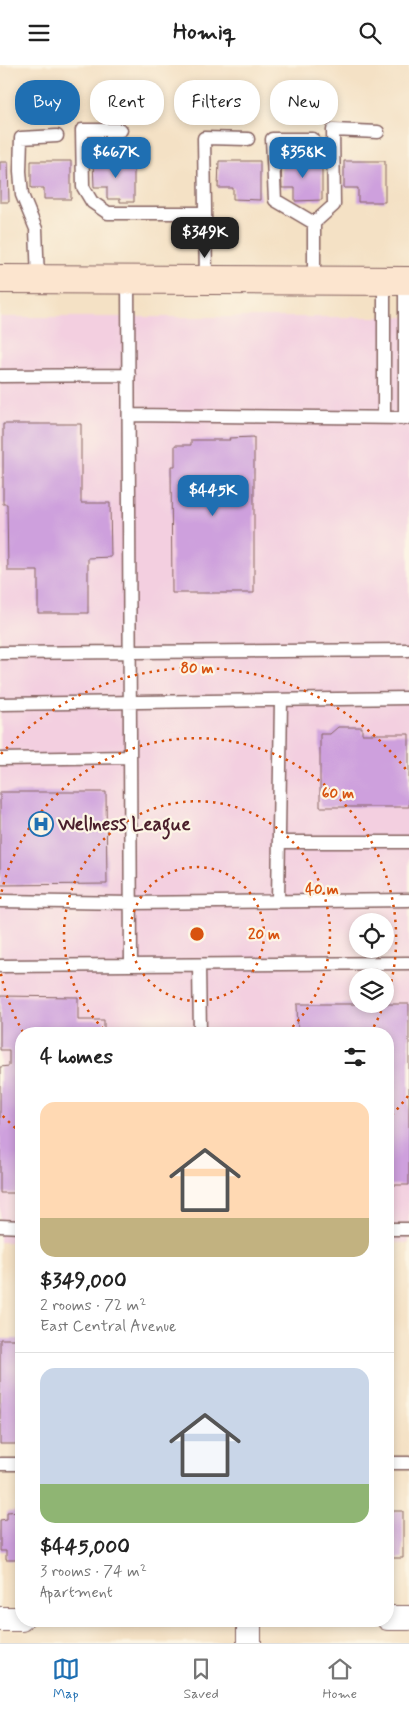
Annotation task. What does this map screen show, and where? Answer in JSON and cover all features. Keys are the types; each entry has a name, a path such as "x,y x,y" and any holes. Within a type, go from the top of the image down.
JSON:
{"main road":[{"path":"0,279 399,281"}],"street":[{"path":"394,1618 409,1618"},
{"path":"0,1619 15,1619"},
{"path":"249,1627 249,1643"}],"lane":[{"path":"121,130 82,130 83,187 92,202 108,213 205,213"},
{"path":"314,280 314,223 334,205 333,130 378,131"},
{"path":"38,279 36,229 22,195 20,171 21,138 56,136"},
{"path":"206,280 204,138 248,139"},
{"path":"313,139 272,139 275,200 314,223"},
{"path":"128,280 131,965"},
{"path":"129,415 407,418 399,281"},
{"path":"384,417 399,281"},
{"path":"0,376 129,375"},
{"path":"0,653 409,650"},
{"path":"0,704 409,698"},
{"path":"278,901 281,700"},
{"path":"0,759 130,757"},
{"path":"279,842 409,842"},
{"path":"0,901 131,903 409,900"},
{"path":"0,966 409,963"},
{"path":"199,965 200,1027"},
{"path":"0,1226 15,1227"},
{"path":"394,1229 409,1229"},
{"path":"394,1463 409,1463"},
{"path":"0,1464 15,1464"}],"shaded area":[{"path":"0,317 409,317 409,1243 394,1243 394,1027 15,1027 15,1242 0,1242"}],"building":[{"path":"31,161 71,161 71,199 44,199 44,188 31,188"},
{"path":"134,161 134,202 120,202 120,199 107,199 107,187 94,187 93,162"},
{"path":"219,161 260,161 260,200 233,199 233,188 218,188"},
{"path":"281,161 322,161 322,200 295,201 295,188 282,188"},
{"path":"344,161 385,161 385,202 358,202 358,188 344,188"},
{"path":"0,162 8,162 9,202 0,202"},
{"path":"3,424 81,424 81,503 110,503 111,557 88,558 88,613 38,613 38,571 8,571 7,504 3,504"},
{"path":"254,437 254,593 172,593 171,466 175,466 175,445 191,445 191,440 230,440 229,438"},
{"path":"338,727 362,727 362,734 409,734 409,807 320,807 320,734 330,734"},
{"path":"0,792 106,792 107,884 0,885"},
{"path":"0,996 78,997 78,1020 104,1020 104,1027 15,1027 15,1193 0,1193 0,1067 9,1066 9,1050 0,1050"},
{"path":"297,1004 349,1004 349,1013 394,1013 394,1004 409,1004 409,1185 394,1185 394,1027 298,1027"},
{"path":"0,1339 15,1339 15,1444 0,1444"},
{"path":"15,1511 15,1560 6,1560 6,1551 0,1551 0,1520 7,1519 7,1512"},
{"path":"394,1511 403,1511 403,1558 394,1558"}],"place":[{"name":"Wellness League","path":"41,824"}]}
